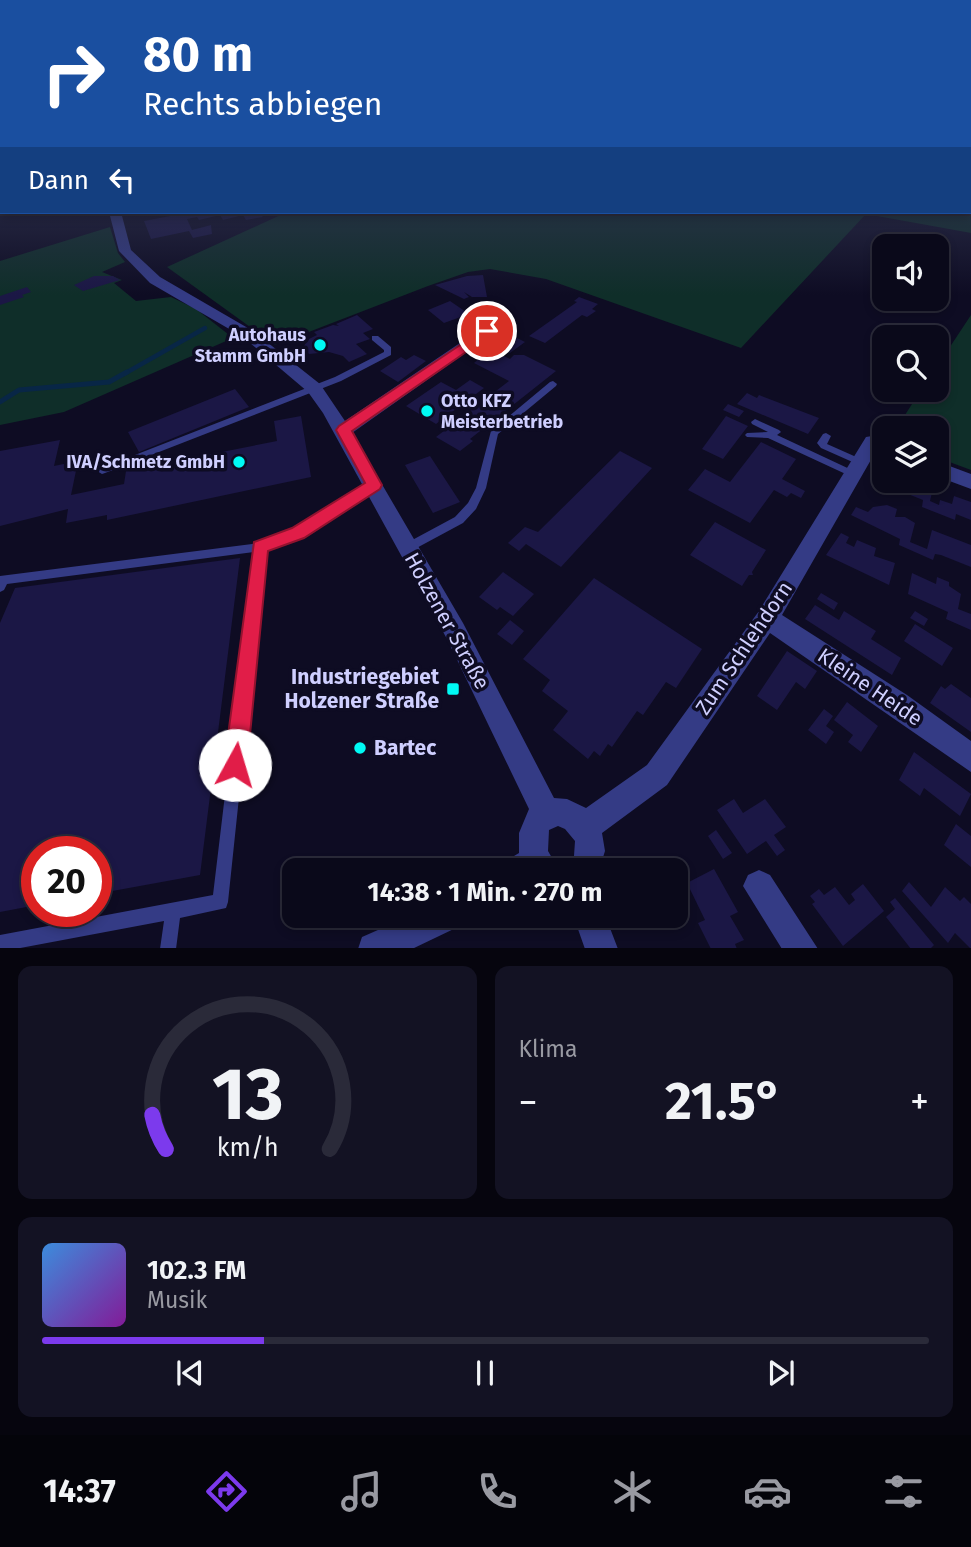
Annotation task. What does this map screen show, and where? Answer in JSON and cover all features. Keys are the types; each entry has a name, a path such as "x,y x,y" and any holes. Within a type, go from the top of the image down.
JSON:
{"street":[{"name":"Holzener Straße","path":"116,214 125,251 155,280 201,303 248,334 314,388 344,430 455,631 547,814"},
{"path":"344,430 487,331"},
{"name":"Zum Schlehdorn","path":"585,827 657,775 767,618 865,459"},
{"path":"949,473 971,482"},
{"name":"Kleine Heide","path":"767,618 898,704 971,758"},
{"path":"533,858 534,828 547,814 568,813 585,827 591,842 589,858"},
{"path":"759,886 802,948"},
{"path":"377,948 421,928"},
{"path":"594,928 602,948"}],"lane":[{"path":"102,471 314,388 388,353 388,349 375,338"},
{"path":"407,548 459,520 472,506 481,488 494,433 553,384"},
{"path":"755,422 865,459"},
{"path":"750,435 764,433 865,459"},
{"path":"826,436 822,443 824,446 865,459"},
{"path":"0,587 3,580 260,547 298,533 374,485"},
{"path":"0,943 220,902 260,547"},
{"path":"168,948 173,911"}],"green space":[{"path":"283,214 866,214 741,348 546,279 490,269 468,272 428,286 275,345 167,267"},
{"path":"866,214 971,214 971,233"},
{"path":"110,227 118,253 125,262 102,272 122,280 114,283 136,301 171,297 196,309 233,338 64,412 0,425 0,261"},
{"path":"971,315 971,470 949,462 949,416 904,416 913,402 949,402 949,348"}],"building":[{"path":"181,214 261,214 263,217 246,220 243,215 223,220 220,215 199,220 197,217 187,219 192,230 211,225 212,234 193,238 189,231 151,239 144,221"},
{"path":"483,275 487,297 472,297 464,292 469,297 464,299 435,285 467,276"},
{"path":"94,276 113,276 120,280 83,291 74,285"},
{"path":"27,287 31,292 22,295 24,297 0,305 0,296"},
{"path":"579,297 598,304 592,309 596,311 587,317 582,315 545,343 529,336 577,302 574,301"},
{"path":"450,301 469,314 444,323 428,310"},
{"path":"357,315 373,329 363,333 370,339 356,344 367,354 349,362 343,356 329,352 309,354 303,348 307,340 317,335 314,332 333,325 339,326 336,324"},
{"path":"503,335 511,335 525,342 510,353 495,346 495,342"},
{"path":"490,349 510,359 514,355 524,355 556,371 470,439 473,441 460,451 436,437 509,381 474,363"},
{"path":"414,355 426,361 398,382 380,371 401,357 406,360"},
{"path":"470,380 484,388 436,424 406,406 441,382 456,390"},
{"name":"IVA/Schmetz GmbH","path":"235,389 249,407 139,452 128,432"},
{"path":"747,393 819,418 808,434 737,404"},
{"path":"728,404 744,411 739,417 723,410"},
{"name":"IVA/Schmetz GmbH","path":"301,416 311,477 107,520 107,515 66,523 68,509 0,526 0,451 60,440 54,466 78,461 71,495 124,484 126,471 277,441 274,421"},
{"path":"726,416 748,426 723,459 702,449"},
{"path":"761,442 796,459 782,479 805,491 801,498 791,493 787,497 774,490 750,523 688,490 705,469 730,482"},
{"path":"620,451 652,468 561,567 526,544 519,551 508,543 525,527 538,532"},
{"path":"430,456 460,502 433,513 405,465"},
{"path":"906,493 932,493 930,501 939,505 940,500 952,504 954,496 971,502 971,520 956,514 955,520 922,507 923,500"},
{"path":"887,505 897,509 895,517 905,517 915,523 910,542 927,549 932,530 971,545 971,567 941,555 935,554 933,560 899,545 900,539 851,515 856,507 868,512 873,507"},
{"path":"715,522 766,550 752,572 753,575 749,575 742,586 690,555"},
{"path":"841,533 849,537 846,543 854,547 857,540 876,548 874,556 895,563 889,585 826,555"},
{"path":"240,558 200,875 112,891 112,836 21,836 21,908 0,912 0,623 15,588"},
{"path":"503,572 534,594 513,616 500,607 497,610 479,597"},
{"path":"912,573 936,584 937,577 949,582 949,586 961,594 958,609 971,614 971,630 946,619 948,612 908,594"},
{"path":"594,578 702,649 676,688 666,682 643,715 637,711 612,747 608,744 600,756 594,751 588,759 553,730 568,711 542,691 550,680 523,659"},
{"path":"821,593 838,603 834,610 817,599"},
{"path":"815,605 839,620 844,611 876,631 871,639 901,658 892,675 805,619"},
{"path":"915,611 928,619 924,626 910,618"},
{"path":"510,620 524,631 512,645 497,634"},
{"path":"915,624 953,648 942,666 904,641"},
{"path":"787,651 817,671 805,689 796,682 777,710 757,696"},
{"path":"951,684 971,698 971,732 930,703 941,686 945,689"},
{"path":"847,702 878,726 861,752 848,742 853,735 834,720"},
{"path":"824,709 833,716 826,726 834,732 826,744 808,730"},
{"path":"914,752 971,794 960,816 924,788 920,796 899,780"},
{"path":"734,799 743,813 765,799 786,827 774,835 785,850 777,856 766,841 747,854 717,810"},
{"path":"956,824 971,836 971,867 944,845"},
{"path":"716,830 732,853 723,859 708,836"},
{"path":"714,869 738,912 730,916 744,940 735,944 737,948 710,948 698,923 705,920 688,882"},
{"path":"909,882 931,907 945,887 960,901 964,897 971,904 971,948 955,933 948,943 902,891"},
{"path":"863,884 884,911 843,946 812,904 815,902 810,896 819,889 824,895 835,887 849,905 855,900 851,894"},
{"path":"895,898 934,945 931,948 910,948 886,917 895,909 890,902"}],"waterway":[{"path":"124,374 205,328"},
{"path":"0,402 19,390 109,382 127,372"}],"place":[{"name":"Autohaus Stamm GmbH","path":"320,345"},
{"name":"Otto KFZ Meisterbetrieb","path":"427,411"},
{"name":"IVA/Schmetz GmbH","path":"239,462"},
{"name":"Industriegebiet Holzener Straße","path":"453,689"},
{"name":"Bartec","path":"360,748"}],"route":[{"path":"235,765 260,547 298,533 374,485 344,430 487,331"}]}
